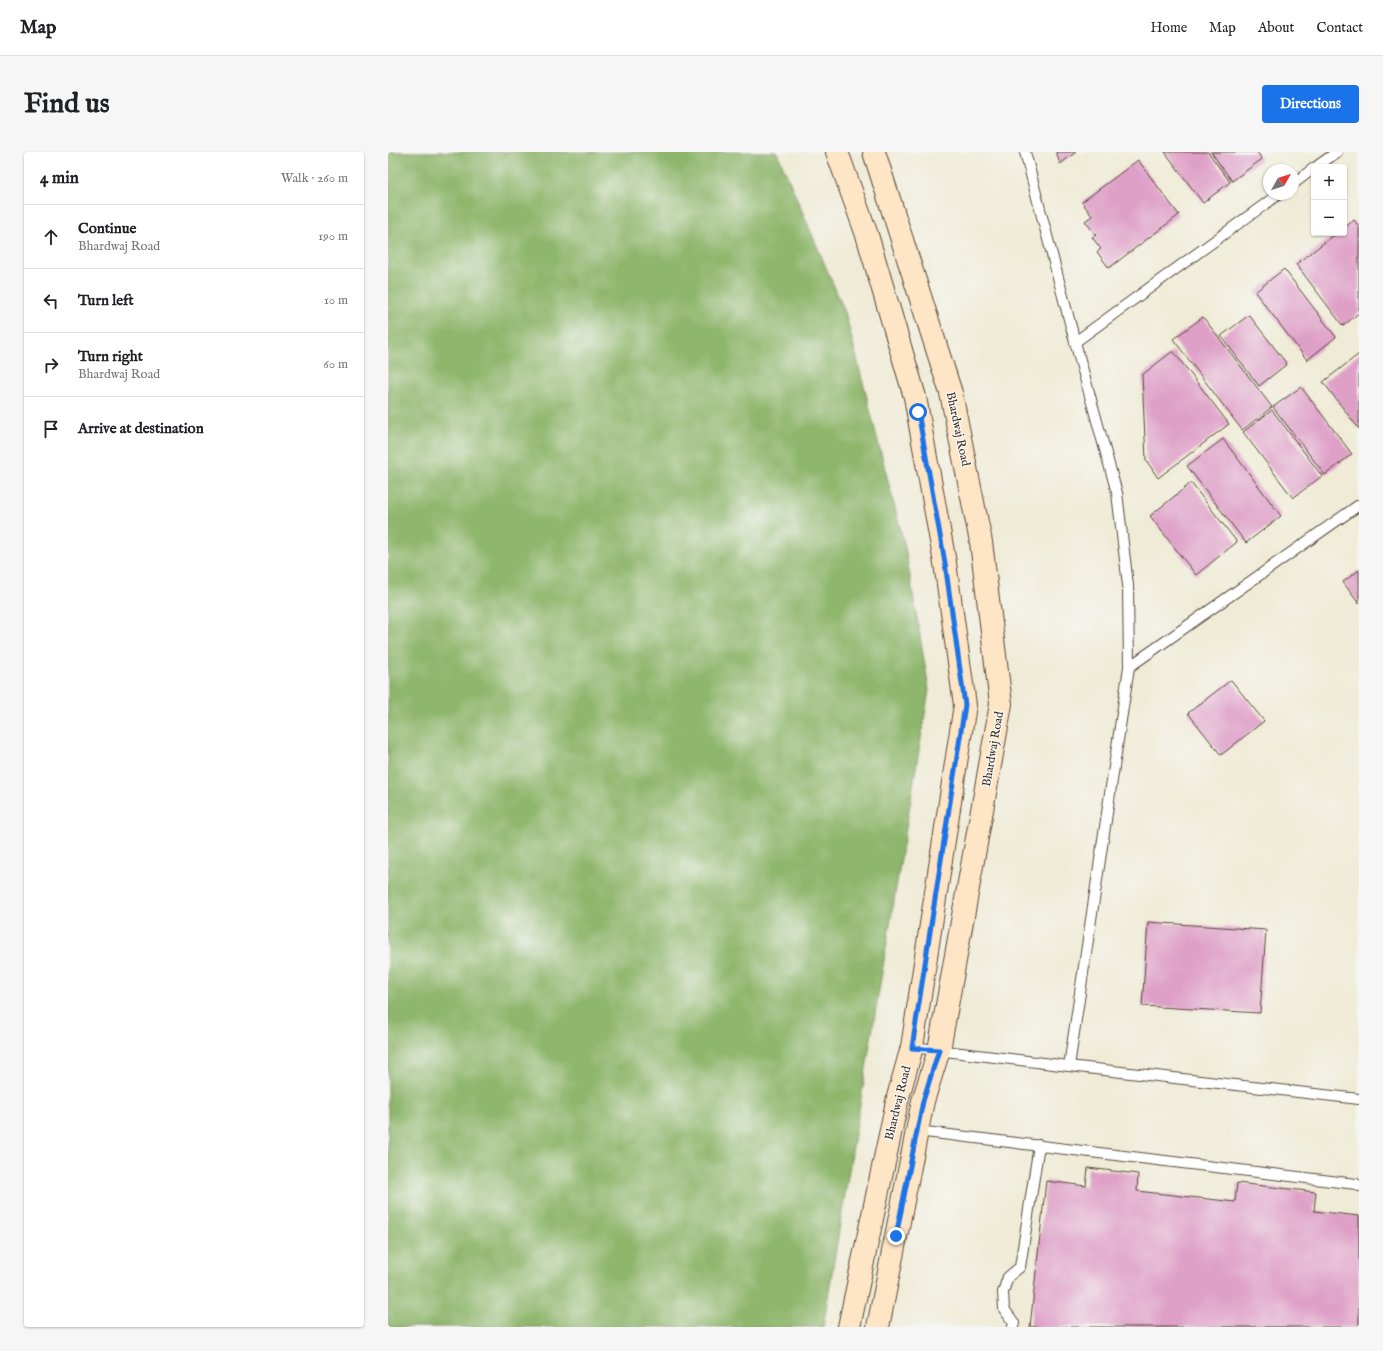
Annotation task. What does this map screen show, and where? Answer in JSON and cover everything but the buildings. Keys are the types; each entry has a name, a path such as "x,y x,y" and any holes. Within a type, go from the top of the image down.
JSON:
{"street":[{"name":"Bhardwaj Road","path":"836,152 867,235 915,397 945,563 965,705 912,1048 898,1097 849,1327"},
{"name":"Bhardwaj Road","path":"874,152 951,392 981,542 1001,704 939,1050 923,1101 878,1327"}],"lane":[{"path":"1025,152 1075,342 1117,493 1128,585 1129,666 1069,1066"},
{"path":"1320,164 1337,152"},
{"path":"1299,180 1311,171"},
{"path":"1075,342 1271,200"},
{"path":"1129,666 1359,505"},
{"path":"912,1048 1359,1100"},
{"path":"917,1130 1356,1184 1359,1186"},
{"path":"1014,1327 1014,1323 1004,1309 1003,1292 1008,1277 1020,1268 1039,1145"}],"green space":[{"path":"388,152 777,152 845,312 905,547 929,690 823,1327 388,1327"}],"route":[{"path":"896,1236 923,1101 939,1050 912,1048 965,705 945,563 918,412"}]}
